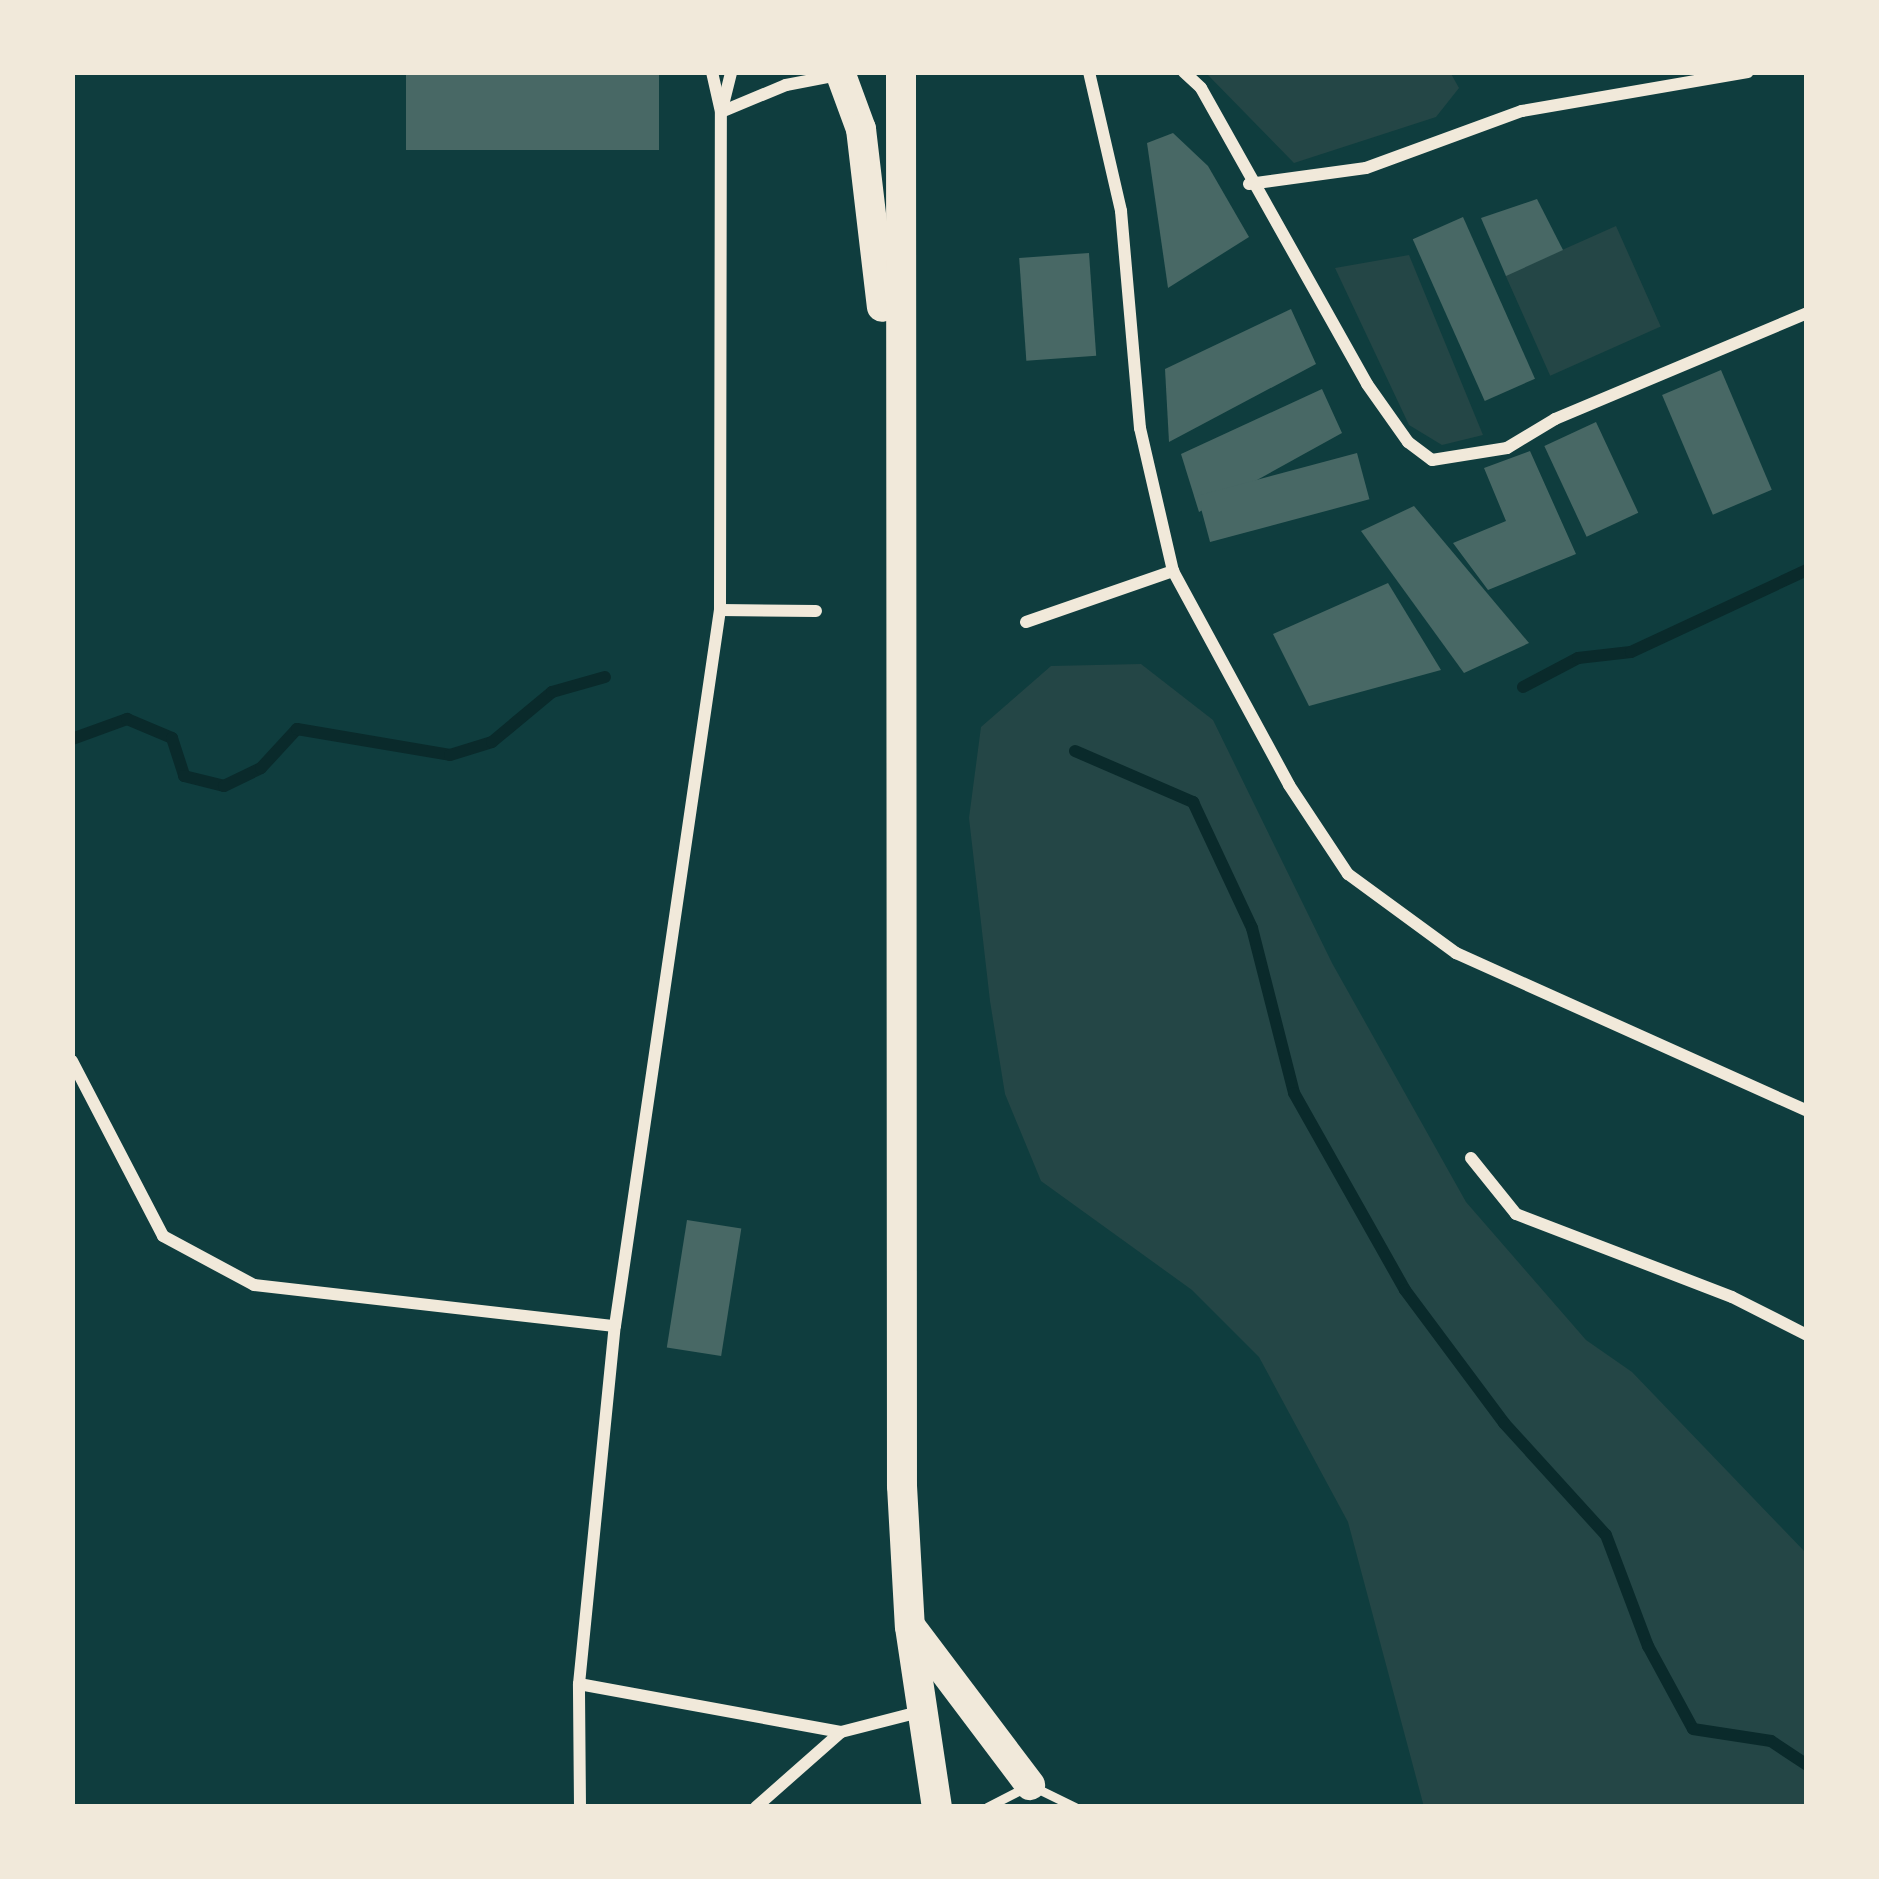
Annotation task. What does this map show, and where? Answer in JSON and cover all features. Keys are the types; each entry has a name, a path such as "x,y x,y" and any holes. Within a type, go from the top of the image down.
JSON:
{"main road":[{"path":"901,72 896,433 902,1486 910,1627 937,1807"},
{"path":"841,73 861,129 896,433"},
{"path":"910,1627 1030,1785"}],"street":[{"path":"580,1807 579,1684 615,1326 720,610 721,112 712,72"},
{"path":"721,112 731,72"},
{"path":"1089,72 1121,212 1140,428 1173,572 1289,785 1348,874 1381,904 1456,953 1807,1111"},
{"path":"1184,72 1201,88 1250,184 1376,398 1432,460 1507,448 1555,418 1807,313"},
{"path":"1250,184 1366,168 1522,111 1748,72"},
{"path":"721,112 786,85 841,73"},
{"path":"1026,622 1173,572"},
{"path":"720,610 816,611"},
{"path":"72,1060 164,1236 254,1285 615,1326"},
{"path":"1472,1158 1516,1214 1732,1297 1807,1336"},
{"path":"579,1684 841,1732 920,1711"},
{"path":"756,1807 841,1732"}],"lane":[{"path":"987,1807 1030,1785 1075,1807"}],"shaded area":[{"path":"1205,72 1450,72 1459,88 1436,117 1294,163"},
{"path":"1616,226 1661,326 1550,376 1505,275"},
{"path":"1409,255 1483,435 1442,445 1409,425 1335,268"},
{"path":"1141,664 1213,720 1332,963 1466,1202 1586,1340 1632,1372 1807,1554 1807,1807 1424,1807 1348,1522 1259,1357 1192,1290 1041,1181 1005,1094 990,1001 969,818 981,727 1051,666"}],"building":[{"path":"406,72 659,72 659,150 406,150"},
{"path":"1173,133 1208,166 1249,237 1168,288 1147,143"},
{"path":"1537,199 1563,250 1506,276 1481,218"},
{"path":"1463,217 1535,379 1485,401 1413,239"},
{"path":"1089,253 1096,356 1026,361 1019,258"},
{"path":"1291,309 1316,364 1169,442 1165,369"},
{"path":"1721,370 1772,490 1713,515 1662,395"},
{"path":"1322,389 1342,433 1199,512 1181,454"},
{"path":"1596,422 1638,513 1587,537 1544,446"},
{"path":"1530,451 1576,554 1488,590 1453,543 1506,521 1484,468"},
{"path":"1357,453 1369,499 1210,542 1198,496"},
{"path":"1414,506 1529,643 1464,673 1361,531"},
{"path":"1388,583 1441,670 1309,706 1273,634"},
{"path":"687,1220 741,1229 721,1356 667,1347"}],"waterway":[{"path":"1523,687 1578,658 1631,652 1807,570"},
{"path":"72,739 127,719 172,738 184,776 224,786 261,768 297,729 450,755 492,742 552,692 605,677"},
{"path":"1075,751 1193,802 1252,928 1294,1093 1405,1290 1504,1423 1606,1535 1648,1646 1693,1729 1771,1741 1807,1765"}]}
